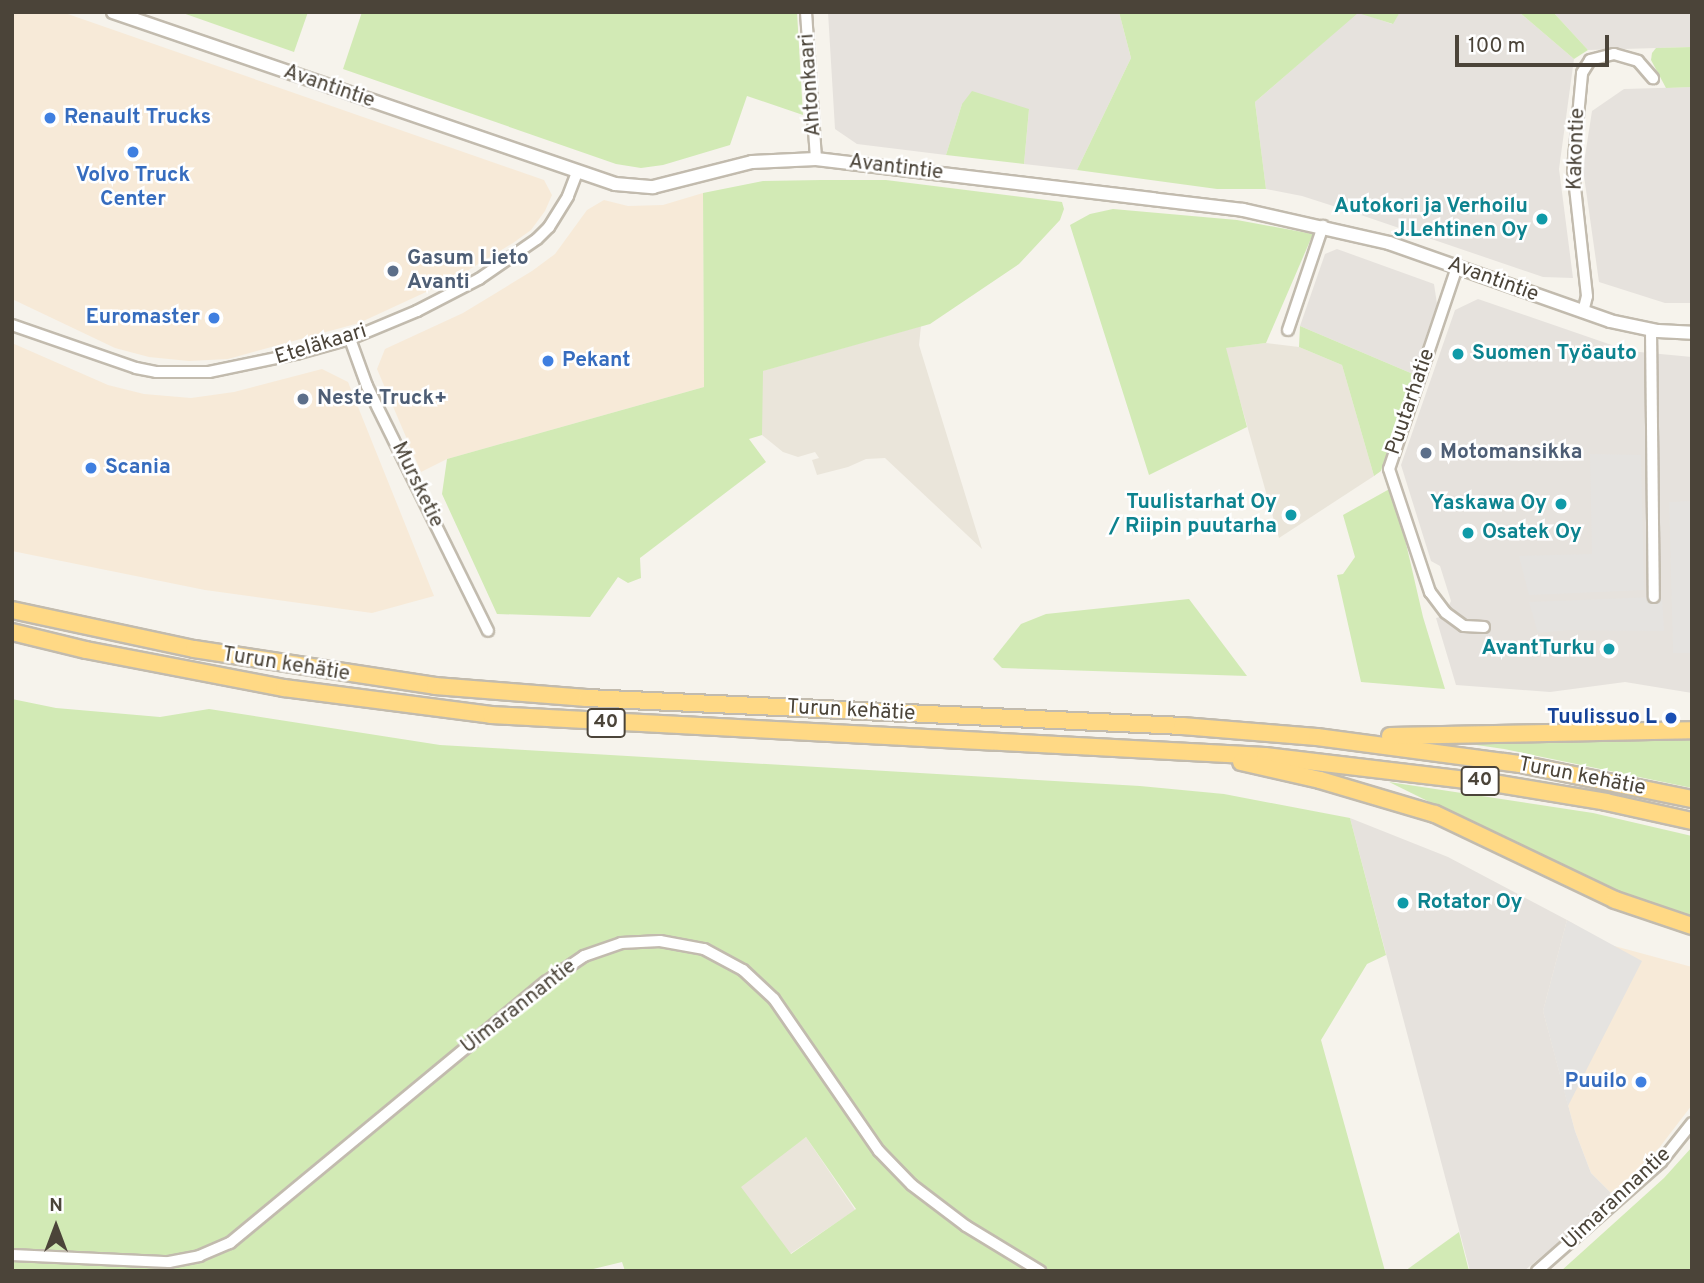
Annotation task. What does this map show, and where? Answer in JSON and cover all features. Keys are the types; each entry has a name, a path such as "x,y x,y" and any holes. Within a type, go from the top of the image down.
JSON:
{"highway":[{"path":"12,603 97,629"},
{"name":"Turun kehätie","path":"12,610 289,666 501,692 1182,726 1317,737 1520,764 1692,799"},
{"name":"Turun kehätie","path":"12,633 284,688 491,715 1180,749 1304,760 1493,783 1606,802 1692,821"},
{"path":"1317,737 1547,736 1692,730"},
{"path":"1180,749 1307,777 1435,814 1615,900 1692,926"}],"street":[{"name":"Avantintie","path":"113,12 615,184 653,187 752,162 816,159 1243,210 1389,243 1583,312 1651,330 1692,332"},
{"name":"Ahtonkaari","path":"806,12 816,159"},
{"name":"Kakontie","path":"1583,312 1587,296 1573,169 1583,73 1590,60 1614,54 1638,61 1653,78"},
{"name":"Eteläkaari","path":"12,325 135,368 185,373 240,368 350,339 450,295 515,255 549,227 568,197 577,173"},
{"path":"1288,330 1322,226"},
{"name":"Puutarhatie","path":"1457,267 1389,469 1430,592 1446,613 1464,626 1484,627"},
{"path":"1651,330 1654,597"},
{"name":"Mursketie","path":"350,339 367,386 488,631"},
{"name":"Uimarannantie","path":"12,1255 169,1262 199,1256 230,1243 546,982 584,956 621,943 660,941 704,949 743,970 774,999 879,1152 912,1185 957,1219 1040,1271"},
{"name":"Uimarannantie","path":"1537,1271 1661,1161 1692,1123"}],"shaded area":[{"path":"12,12 62,12 544,180 552,195 545,211 531,230 513,243 452,280 359,323 228,359 189,361 149,357 115,348 12,299"},
{"path":"828,12 1119,12 1131,58 1077,170 1024,164 1029,109 962,104 946,155 857,144 835,129"},
{"path":"1358,12 1392,24 1400,12 1519,12 1574,59 1559,169 1573,278 1543,277 1302,196 1266,189 1255,102"},
{"path":"1553,12 1692,12 1692,47 1588,50"},
{"path":"1692,87 1692,303 1665,303 1599,282 1583,169 1592,111 1624,89"},
{"path":"703,193 704,387 447,459 421,472 377,369 385,349 463,313 532,271 555,254 587,210 604,200 628,206 663,205"},
{"path":"1337,249 1434,284 1437,304 1413,374 1300,326 1325,254"},
{"path":"1478,299 1629,351 1692,357 1692,693 1625,682 1550,692 1456,685 1436,618 1444,616 1451,601 1440,566 1431,561 1401,465 1455,310"},
{"path":"921,326 919,345 982,549 885,458 866,459 817,475 812,460 819,458 815,452 798,457 783,452 762,435 762,371"},
{"path":"12,343 108,385 144,394 191,398 234,392 322,369 348,382 434,596 372,613 205,590 12,551"},
{"path":"1266,343 1299,347 1342,365 1374,476 1279,538 1225,348"},
{"path":"1590,454 1641,455 1644,590 1529,595 1519,556 1592,554"},
{"path":"1692,501 1692,653 1673,653 1669,502"},
{"path":"1654,597 1662,599 1664,631 1568,630 1538,633 1529,602"},
{"path":"1350,818 1448,857 1567,920 1543,1011 1575,1131 1591,1173 1612,1194 1588,1218 1524,1271 1470,1271"},
{"path":"1567,920 1607,944 1692,967 1692,1105 1659,1148 1612,1194 1591,1173 1575,1131 1543,1011"},
{"path":"1567,920 1642,961 1568,1106 1543,1011"},
{"path":"806,1137 855,1210 786,1256 737,1183"}],"green space":[{"path":"180,12 308,12 294,52"},
{"path":"362,12 797,12 803,115 747,96 730,145 663,165 641,168 616,164 343,69"},
{"path":"1119,12 1400,12 1393,24 1358,13 1255,102 1266,189 1217,189 1077,170 1131,58"},
{"path":"1519,12 1553,12 1588,50 1574,59"},
{"path":"1692,47 1692,87 1666,88 1651,60 1652,53 1656,48"},
{"path":"972,91 1029,109 1024,164 946,155 962,104"},
{"path":"886,180 1062,202 1064,209 1060,220 1019,264 930,324 763,371 762,435 749,439 766,462 640,558 641,578 628,583 618,577 590,617 497,614 442,494 447,459 704,387 703,193 763,181"},
{"path":"1113,209 1237,220 1313,234 1266,343 1226,348 1247,427 1149,475 1070,225 1090,214"},
{"path":"1300,326 1413,374 1381,471 1374,476 1342,365 1299,347"},
{"path":"1393,487 1423,617 1445,689 1361,682 1337,575 1343,574 1355,557 1343,515"},
{"path":"1189,599 1247,676 1002,668 993,659 1021,624 1046,614"},
{"path":"12,699 56,708 160,717 209,709 440,745 1140,786 1224,794 1350,818 1386,955 1367,964 1321,1040 1385,1271 625,1271 622,1262 585,1271 12,1271","holes":["806,1137 856,1209 791,1254 741,1187"]},
{"path":"1692,736 1692,788 1504,749 1442,740"},
{"path":"1389,782 1593,813 1692,836 1692,919 1642,904 1586,879"},
{"path":"1692,1147 1692,1271 1561,1271 1664,1178"},
{"path":"1459,1232 1469,1271 1405,1271"}],"place":[{"name":"Renault Trucks","path":"50,118"},
{"name":"Volvo Truck Center","path":"133,152"},
{"name":"Autokori ja Verhoilu J.Lehtinen Oy","path":"1542,219"},
{"name":"Gasum Lieto Avanti","path":"393,271"},
{"name":"Euromaster","path":"214,318"},
{"name":"Suomen Työauto","path":"1458,354"},
{"name":"Pekant","path":"548,361"},
{"name":"Neste Truck+","path":"303,399"},
{"name":"Motomansikka","path":"1426,453"},
{"name":"Scania","path":"91,468"},
{"name":"Yaskawa Oy","path":"1561,504"},
{"name":"Tuulistarhat Oy / Riipin puutarha","path":"1291,515"},
{"name":"Osatek Oy","path":"1468,533"},
{"name":"AvantTurku","path":"1609,649"},
{"name":"Tuulissuo L","path":"1671,718"},
{"name":"Rotator Oy","path":"1403,903"},
{"name":"Puuilo","path":"1641,1082"}]}
